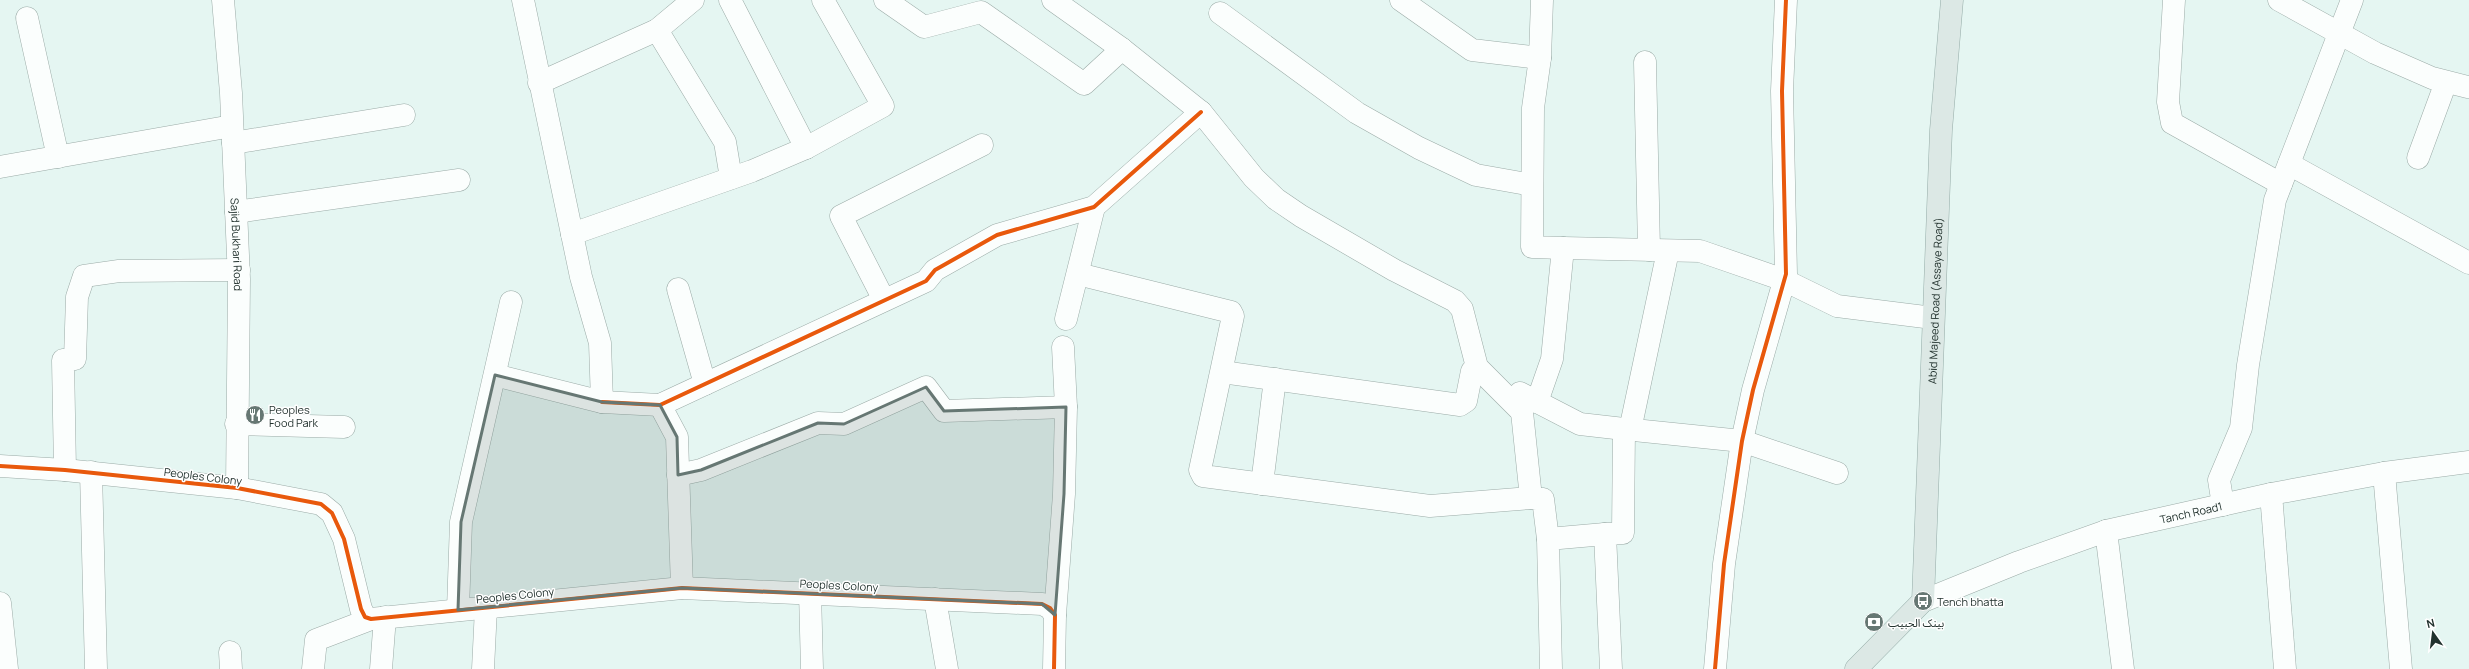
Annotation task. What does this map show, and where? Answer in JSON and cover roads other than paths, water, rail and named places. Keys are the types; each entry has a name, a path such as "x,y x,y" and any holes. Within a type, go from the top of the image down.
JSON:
{"main road":[{"name":"Abid Majeed Road (Assaye Road)","path":"1923,601 1941,130 1952,0"},
{"path":"1856,669 1923,601"}],"street":[{"name":"Sajid Bukhari Road","path":"223,0 233,135 239,270 236,424 237,488"},
{"path":"524,0 539,83 572,234 600,342 602,402"},
{"path":"730,0 806,148"},
{"path":"572,234 731,178 806,148 883,106 823,0"},
{"path":"885,0 924,27 982,12 1084,84 1122,49"},
{"path":"1053,0 1122,49 1201,112 1254,178 1276,200 1394,270 1455,302 1462,309 1477,367 1530,407 1580,424 1742,441 1837,473"},
{"path":"1401,0 1472,50 1540,58"},
{"path":"1542,0 1540,58 1533,108 1532,247 1700,251 1784,280 1837,306 1933,318"},
{"path":"1715,669 1724,564 1742,441 1753,390 1784,280 1782,91 1786,0"},
{"path":"2174,0 2168,102 2172,123 2281,184"},
{"path":"2280,0 2375,53 2432,78 2468,87"},
{"path":"2223,505 2219,480 2241,428 2248,365 2275,200 2341,33 2352,0"},
{"path":"539,83 657,30 686,2"},
{"path":"1220,13 1357,113 1412,144 1476,175 1532,185"},
{"path":"27,18 58,157"},
{"path":"657,30 725,142 731,178"},
{"path":"1548,539 1623,533 1627,429 1659,250 1645,62"},
{"path":"2418,158 2446,82"},
{"path":"495,375 602,402 660,404 926,281 935,270 998,235 1094,207 1201,112"},
{"path":"0,167 58,157 404,115"},
{"path":"884,300 841,216 982,145"},
{"path":"2289,164 2469,263"},
{"path":"236,212 459,180"},
{"path":"1066,319 1094,207"},
{"path":"1531,498 1530,407 1552,359 1564,248"},
{"path":"65,470 64,360 76,359 77,297 84,276 119,271 239,270"},
{"path":"1078,274 1231,312 1233,316 1200,473 1203,476 1430,506 1543,498 1548,539 1551,669"},
{"path":"678,289 705,384"},
{"path":"458,610 461,522 511,302"},
{"path":"1054,669 1055,616 1064,494 1066,407 1063,347"},
{"path":"1222,372 1460,405 1466,401 1472,371 1477,367"},
{"path":"1262,484 1275,379"},
{"path":"678,475 701,470 818,424 844,424 926,387 944,411 1066,407"},
{"path":"660,404 677,437 682,588"},
{"path":"236,424 344,427"},
{"name":"Tanch Road1","path":"1923,601 2019,562 2106,531 2271,494 2384,473 2469,462"},
{"name":"Peoples Colony","path":"0,466 91,472 237,488 321,504 332,513 344,540 361,609 365,617 378,618 682,588 810,592 1042,604 1050,608 1055,616"},
{"path":"91,472 96,669"},
{"path":"2384,473 2401,669"},
{"path":"2271,494 2285,669"},
{"path":"2106,531 2122,669"},
{"path":"1605,534 1611,669"},
{"path":"810,592 812,669"},
{"path":"935,599 947,669"},
{"path":"0,603 7,669"},
{"path":"483,669 486,608"},
{"path":"313,669 316,640 378,618 381,669"}],"place":[{"name":"Peoples Food Park","path":"255,415"},
{"name":"Tench bhatta","path":"1923,601"},
{"name":"بينک الحبيب","path":"1874,622"}]}
